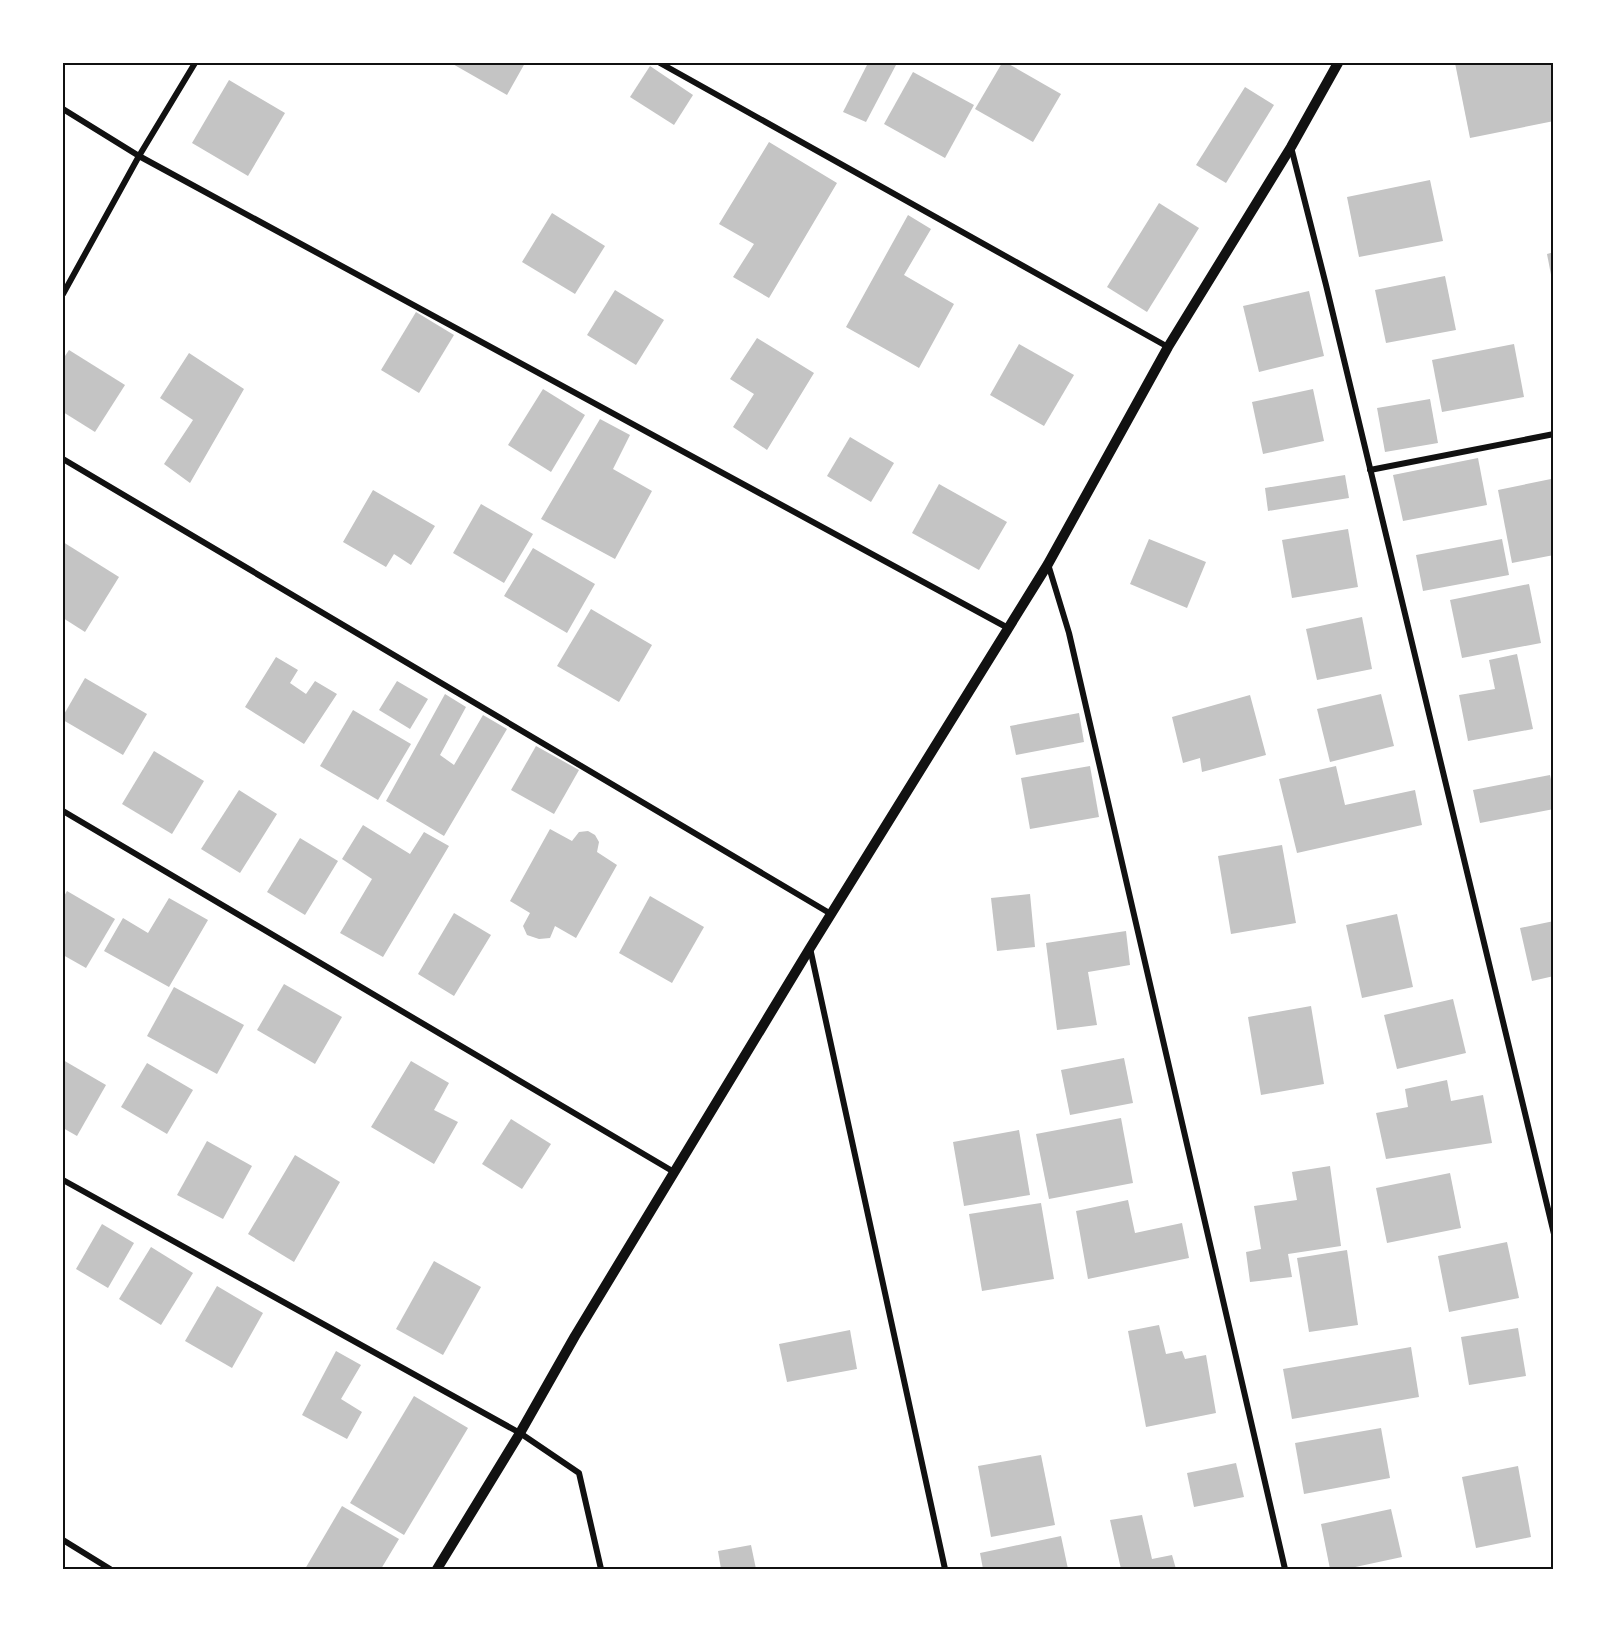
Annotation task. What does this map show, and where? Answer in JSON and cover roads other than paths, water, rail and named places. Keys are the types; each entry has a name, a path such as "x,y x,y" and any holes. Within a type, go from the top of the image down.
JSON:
{"street":[{"path":"63,294 139,156 195,63"},
{"path":"660,63 1168,347"},
{"path":"437,1569 810,948 1048,564 1168,347 1291,147 1338,63"},
{"path":"63,109 139,156 1008,627"},
{"path":"1291,147 1554,1234"},
{"path":"1370,470 1554,434"},
{"path":"63,459 831,914"},
{"path":"1048,564 1069,633 1285,1569"},
{"path":"63,811 674,1172"},
{"path":"810,948 945,1569"},
{"path":"63,1180 520,1433 579,1473 601,1569"},
{"path":"63,1540 110,1569"}]}
